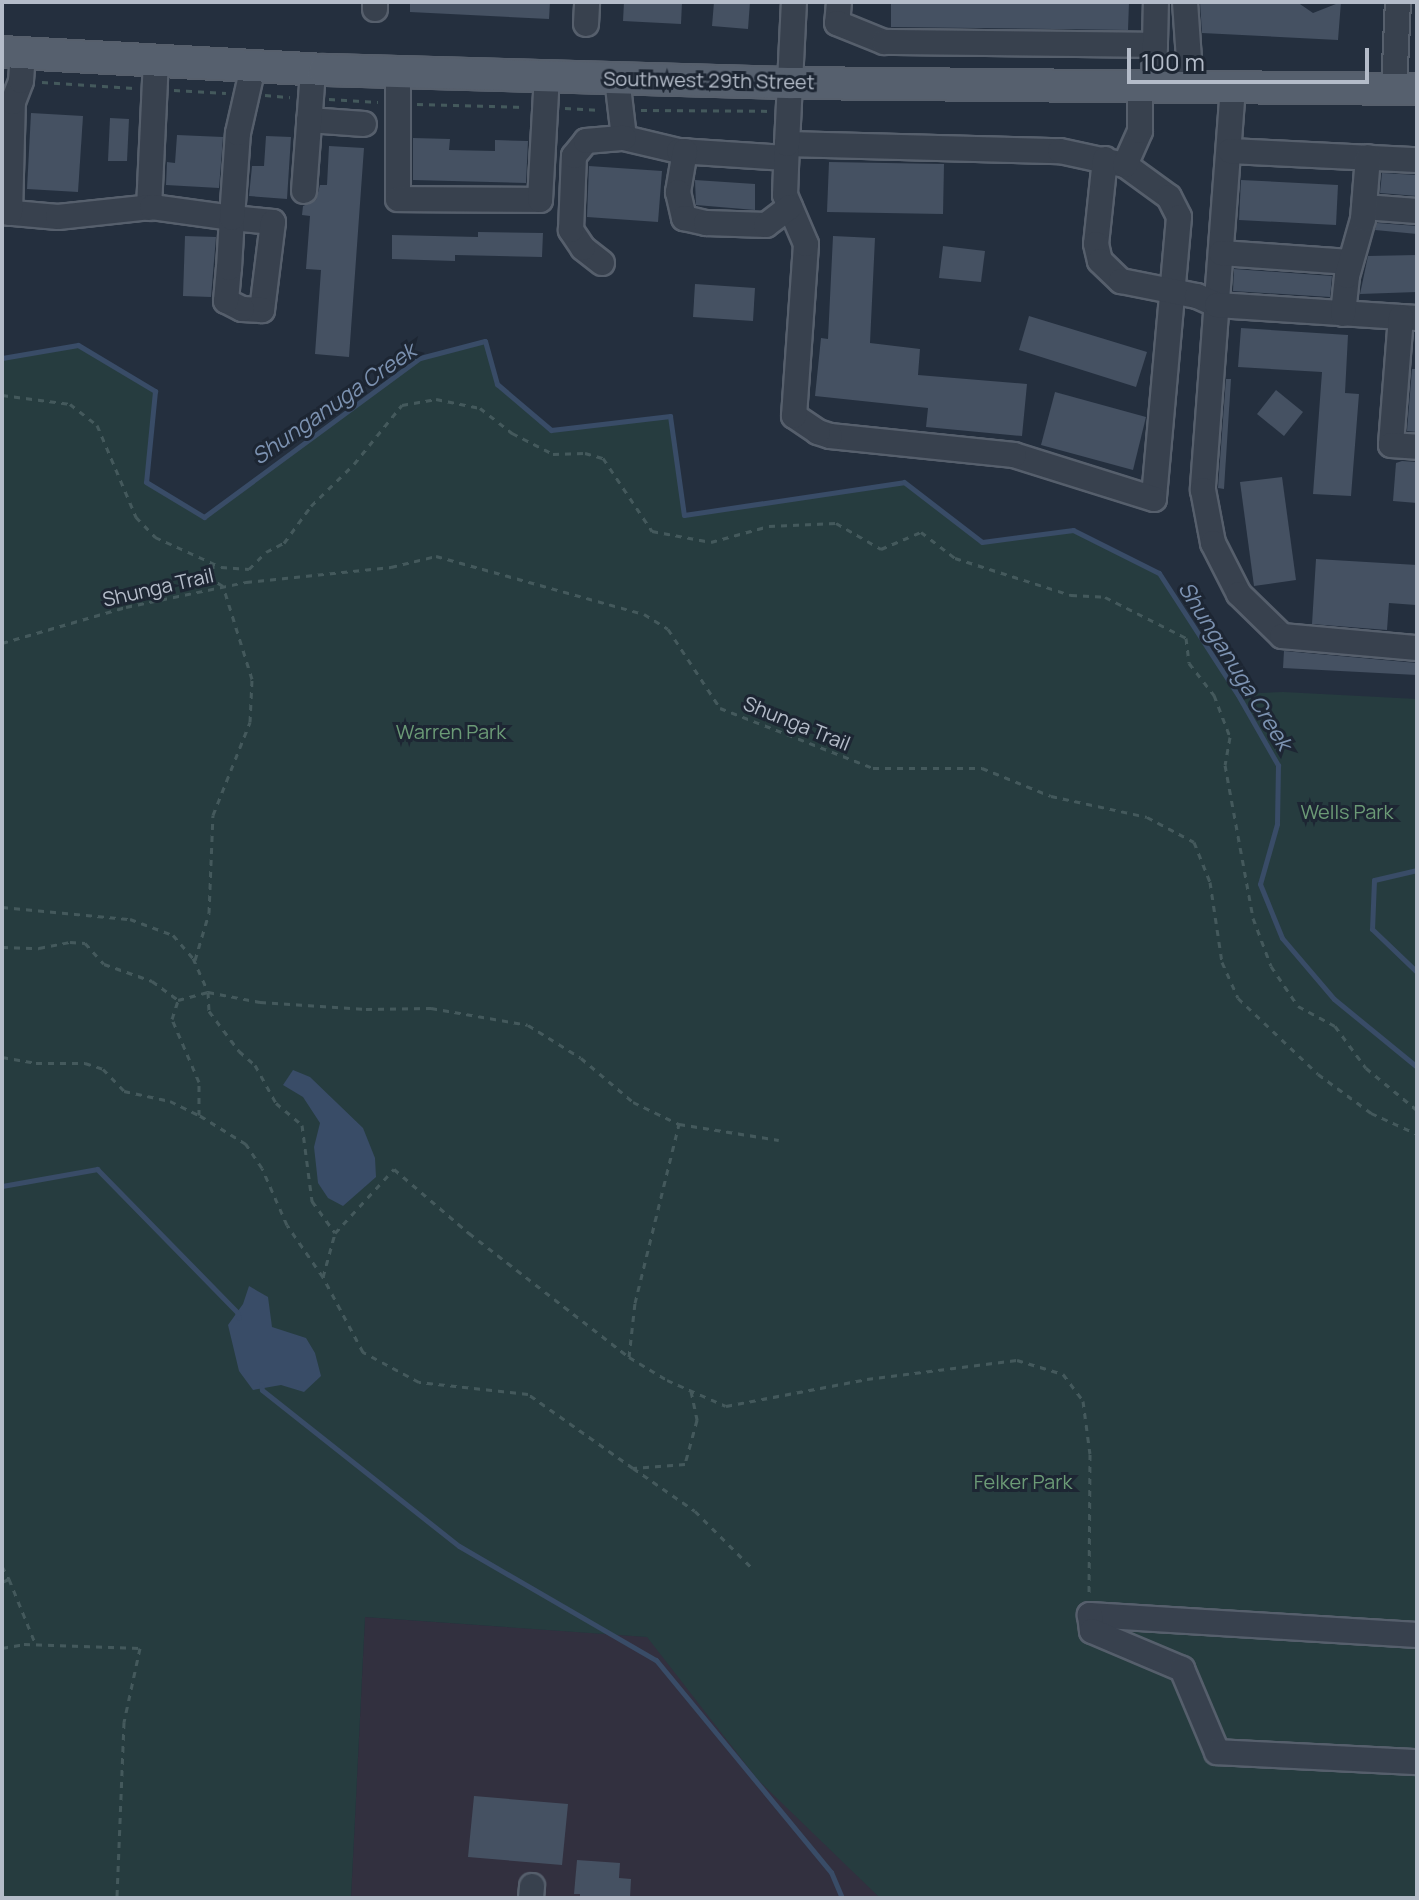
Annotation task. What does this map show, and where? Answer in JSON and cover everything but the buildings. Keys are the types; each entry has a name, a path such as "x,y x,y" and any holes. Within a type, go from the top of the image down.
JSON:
{"main road":[{"name":"Southwest 29th Street","path":"12,53 313,70 790,83 1406,89"}],"street":[{"path":"602,263 583,248 571,230 574,156 586,141 624,138 637,144 685,151 786,151 1060,151 1115,162 1169,197 1179,217 1154,499 1014,455 830,436 794,416 806,244 785,195 786,151 794,2"},
{"path":"839,2 837,23 884,42 1155,45"},
{"path":"1156,2 1155,45 1140,131 1115,162 1096,244 1100,261 1121,281 1197,296 1217,305 1409,317 1391,445 1417,447"},
{"path":"1185,2 1191,87"},
{"path":"1398,2 1406,89"},
{"path":"12,53 21,81 8,102 6,212 58,217 149,208 232,218 273,222 263,306 254,312 232,306 226,301 232,218 238,133 253,67"},
{"path":"149,208 156,61"},
{"path":"304,191 313,70"},
{"path":"398,72 398,199 540,200 547,76"},
{"path":"617,78 624,138"},
{"path":"1233,87 1203,490 1209,530 1224,569 1256,614 1282,636 1417,648"},
{"path":"309,120 364,124"},
{"path":"685,151 678,192 682,216 706,223 768,230 790,207"},
{"path":"1230,151 1417,160"},
{"path":"1343,314 1350,262 1364,207 1368,157"},
{"path":"1364,207 1417,211"},
{"path":"1221,253 1350,262"},
{"path":"1417,1635 1090,1615 1092,1631 1182,1669 1217,1752 1417,1762"}],"path":[{"path":"2,395 70,404 97,425 136,517 155,537 213,563 249,569 266,552 284,543 311,506 354,464 402,405 436,399 480,408 512,433 553,454 585,453 603,458 652,531 711,542 769,526 836,523 881,549 921,532 955,558 1071,595 1105,597 1186,638 1189,663 1214,695 1230,737 1225,765 1253,918 1271,966 1298,1006 1335,1026 1366,1068 1417,1110"},
{"name":"Shunga Trail","path":"2,643 126,607 223,586 391,567 436,556 644,614 668,629 720,708 873,768 982,768 1051,796 1147,817 1194,842 1210,882 1222,962 1238,998 1318,1074 1371,1113 1417,1134"},
{"path":"194,962 209,913 213,815 250,722 252,679 223,586 213,580 213,563"},
{"path":"2,907 130,919 173,935 194,962 208,992 209,1011 239,1051 255,1065 276,1103 302,1125 312,1201 335,1233"},
{"path":"1417,916 1417,926"},
{"path":"2,947 39,948 70,942 85,943 104,964 152,981 178,1000"},
{"path":"178,1000 208,992 260,1002 366,1009 431,1008 528,1025 581,1058 633,1102 679,1124 779,1140"},
{"path":"178,1000 172,1019 199,1082 199,1115"},
{"path":"2,1057 36,1063 85,1063 103,1069 124,1091 170,1101 246,1144 262,1168 287,1225 323,1277 363,1352 419,1382 528,1394 695,1511 750,1566"},
{"path":"629,1357 635,1303 679,1124"},
{"path":"323,1277 335,1233 394,1169 469,1233 629,1357 726,1406 867,1379 1017,1360 1063,1374 1083,1401 1090,1454 1090,1615"},
{"path":"633,1468 685,1464 697,1420 691,1391"},
{"path":"2,1566 36,1645"},
{"path":"2,1582 9,1579"},
{"path":"2,1648 36,1645 140,1648 124,1722 117,1898"}],"shaded area":[{"path":"365,1617 648,1637 880,1898 351,1898"}],"green space":[{"path":"485,341 497,384 551,430 670,416 685,515 904,482 982,542 1073,530 1159,573 1238,694 1283,692 1417,699 1417,1898 880,1898 758,1780 647,1637 365,1617 351,1898 2,1898 2,358 78,345 155,391 146,482 204,517 420,358"}],"water":[{"path":"293,1070 310,1077 363,1128 375,1158 376,1177 343,1206 328,1198 318,1183 314,1147 320,1123 303,1097 283,1085"},
{"path":"249,1286 268,1297 272,1327 306,1338 315,1353 321,1376 304,1392 281,1385 253,1390 239,1371 228,1325 243,1304"}],"waterway":[{"name":"Shunganuga Creek","path":"2,358 78,345 155,391 146,482 204,517 420,358 485,341 497,384 551,430 670,416 684,515 904,482 982,542 1073,530 1159,573 1238,695 1278,765 1277,824 1260,884 1282,938 1334,999 1417,1067"},
{"name":"Shunganuga Creek","path":"1417,870 1374,880 1372,929 1417,972"},
{"path":"2,1186 97,1169 237,1312 239,1318"},
{"path":"261,1384 262,1390 459,1546 656,1660 831,1872 842,1898"}],"park label":[{"name":"Warren Park","path":"451,731"},
{"name":"Wells Park","path":"1347,811"},
{"name":"Felker Park","path":"1023,1481"}]}
